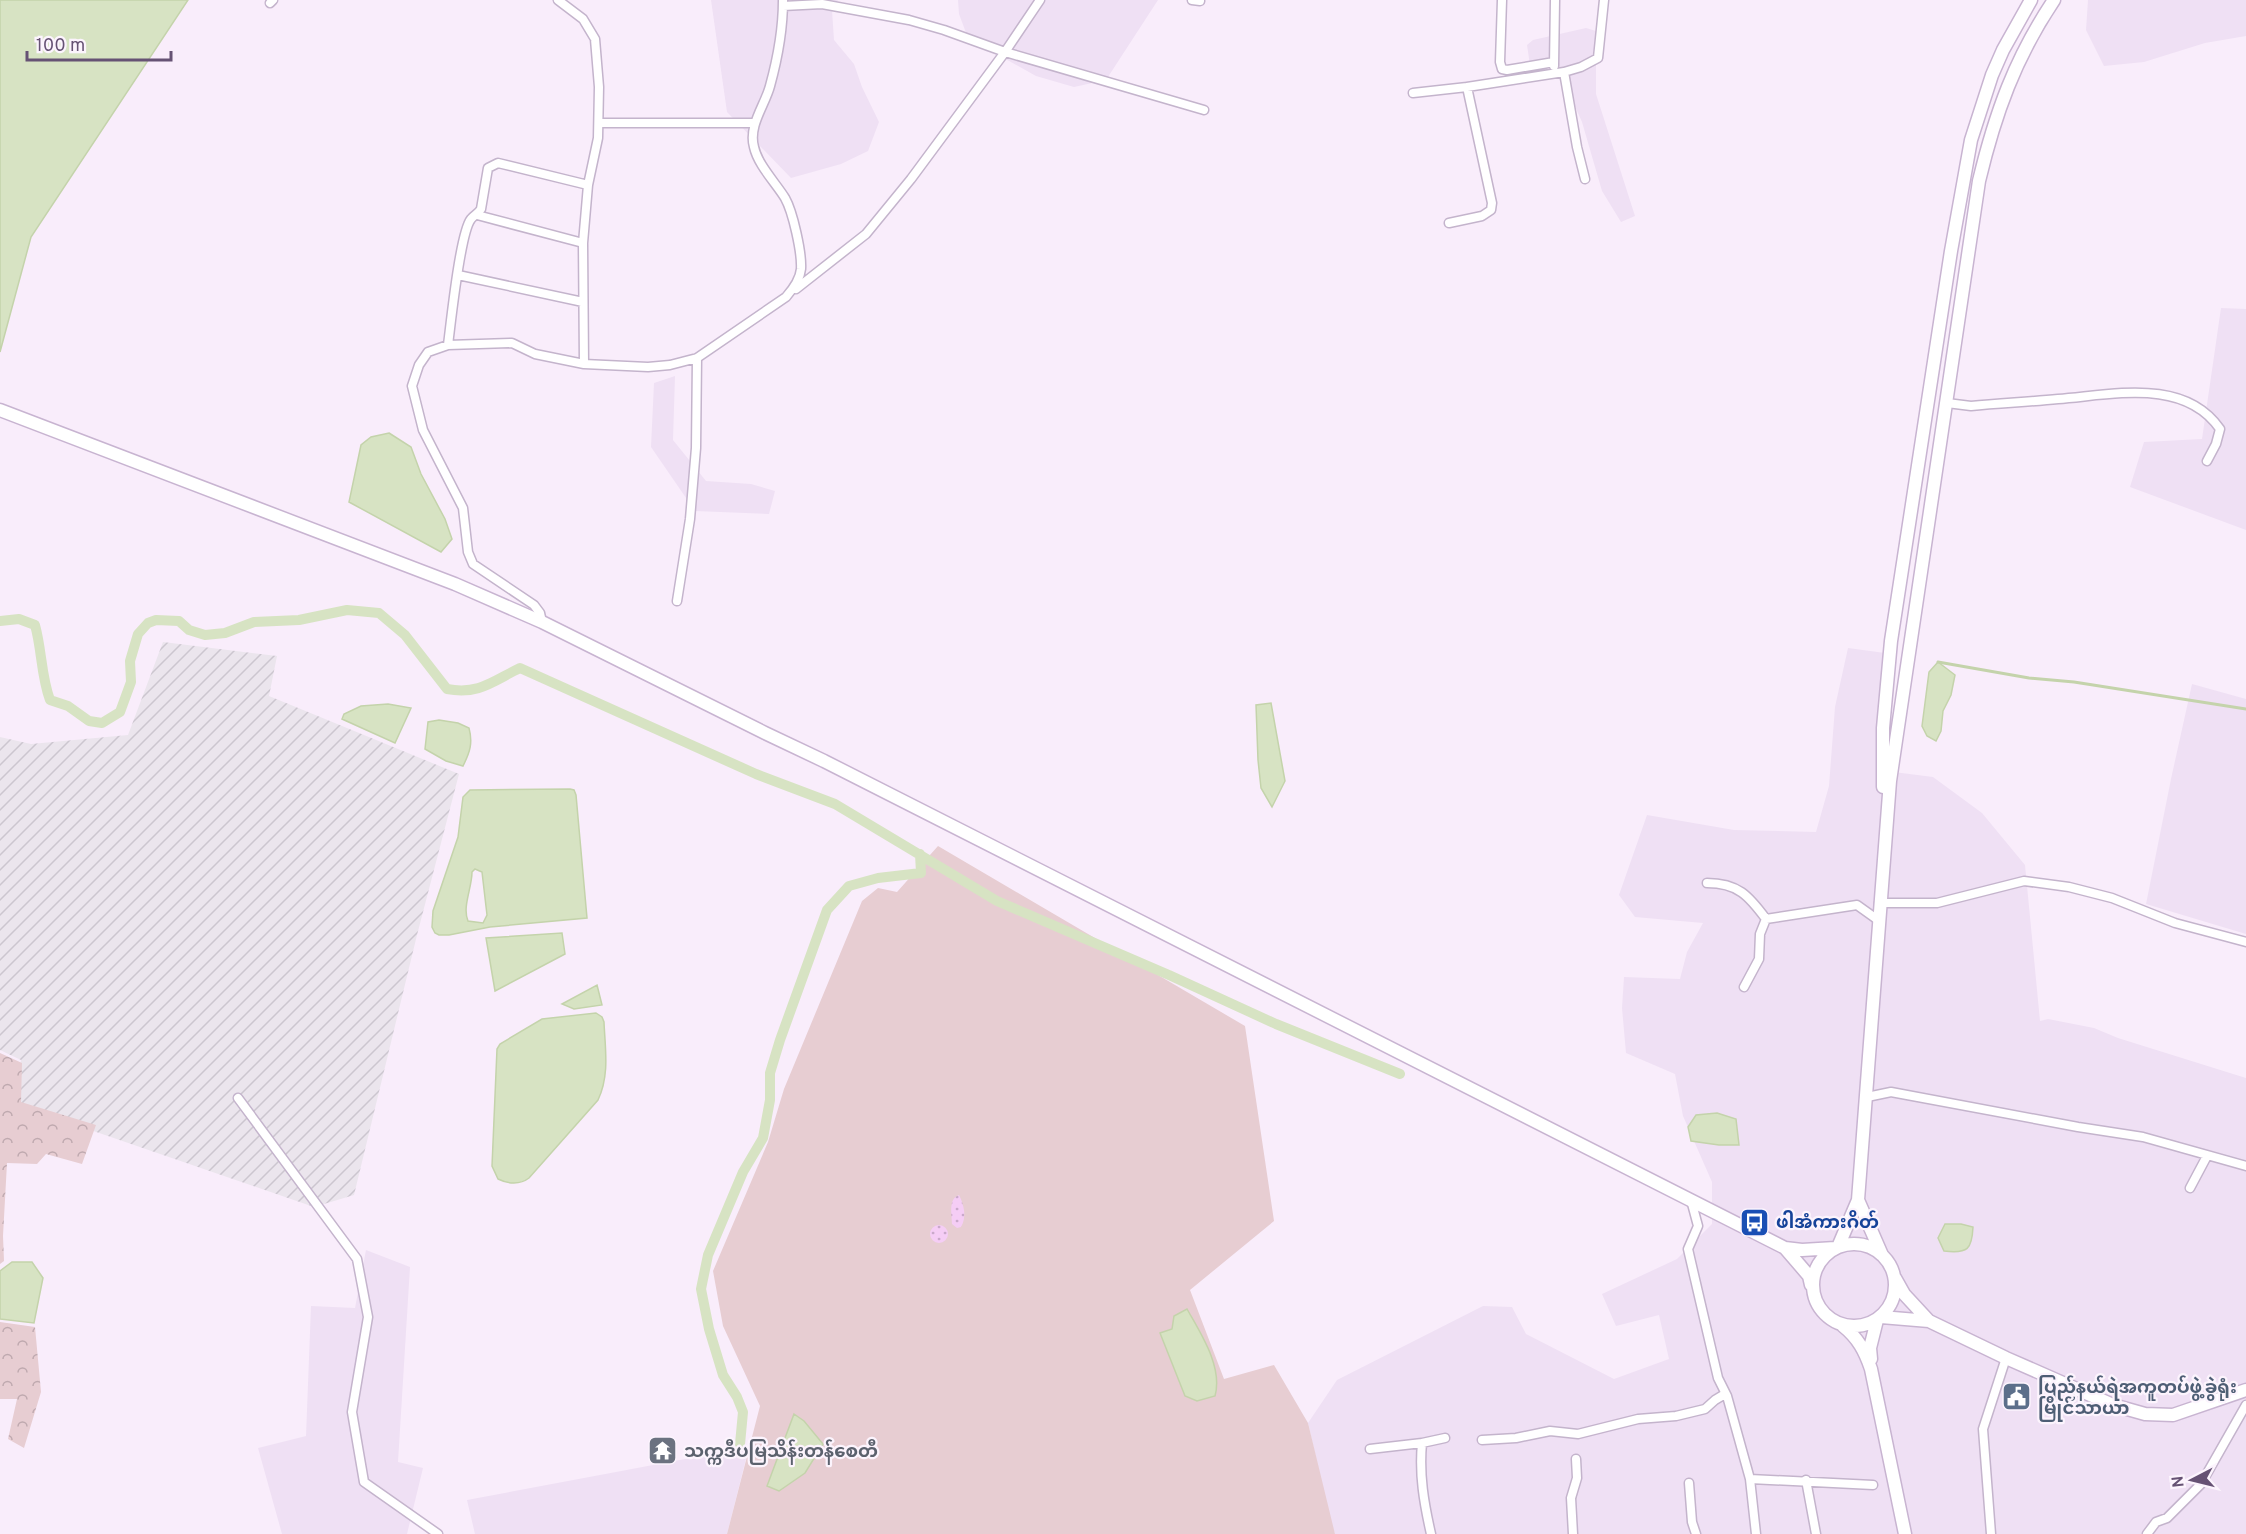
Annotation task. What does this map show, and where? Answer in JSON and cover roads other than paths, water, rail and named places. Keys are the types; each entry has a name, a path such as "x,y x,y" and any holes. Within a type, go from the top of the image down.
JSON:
{"main road":[{"path":"1882,860 1883,728 1891,641 1951,251 1971,140 1981,106 2003,50 2031,0"},
{"path":"1813,1290 1813,1277 1817,1265 1825,1255 1837,1247 1858,1200 1882,860 1890,781 1979,181 1991,131 2008,85 2034,31 2054,0"},
{"path":"0,410 454,584 542,622 824,761 1785,1248 1802,1250 1854,1244 1869,1246 1888,1262 1904,1294 1929,1321 2113,1405 2145,1414 2173,1415 2246,1390"},
{"path":"1858,1200 1882,1255"},
{"path":"1785,1248 1809,1276 1816,1302 1822,1312 1832,1321 1844,1326 1855,1327 1866,1325 1879,1318 1929,1321"},
{"path":"1895,1278 1892,1302 1879,1318 1870,1348 1871,1369 1905,1534"},
{"path":"1844,1326 1856,1337 1871,1369"}],"street":[{"path":"558,0 583,19 595,39 600,123 588,185 583,243 584,364"},
{"path":"542,622 540,613 534,605 473,564 468,552 463,508 423,430 412,386 418,365 428,352 448,345 512,343 535,354 584,364 648,367 670,365 697,358 786,297 866,234 911,179 1005,52 1040,0"},
{"path":"1502,0 1500,62 1502,69 1554,62"},
{"path":"1554,73 1555,0"},
{"path":"1413,93 1564,72 1581,67 1598,58 1604,0"},
{"path":"786,297 797,284 801,269 799,249 786,201 753,146 755,123 770,89 783,31 783,3 822,4 878,13 944,30 1005,52 1204,110"},
{"path":"1564,72 1585,179"},
{"path":"1449,223 1482,216 1491,210 1492,202 1467,87"},
{"path":"600,123 755,123"},
{"path":"448,345 463,239 471,219 481,209 488,168 498,163 588,185"},
{"path":"477,215 583,243"},
{"path":"458,275 583,302"},
{"path":"677,601 690,519 696,448 697,358"},
{"path":"1947,403 1971,406 2139,392 2168,396 2194,404 2212,417 2220,429 2216,444 2207,461"},
{"path":"1879,903 1937,903 2024,881 2069,887 2112,898 2175,923 2246,942"},
{"path":"1707,883 1721,883 1750,897 1766,919"},
{"path":"1766,919 1857,905 1878,920"},
{"path":"1744,987 1759,959 1760,934 1766,919"},
{"path":"1867,1097 1891,1092 2143,1137 2246,1166"},
{"path":"238,1098 357,1259 368,1317 352,1412 364,1482 438,1534"},
{"path":"2190,1188 2207,1156"},
{"path":"1691,1200 1698,1226 1688,1249 1718,1378 1725,1394 1750,1479 1756,1534"},
{"path":"1991,1534 1983,1429 2006,1358"},
{"path":"1482,1440 1516,1438 1550,1431 1578,1434 1638,1419 1676,1416 1705,1409 1725,1394"},
{"path":"2147,1534 2156,1522 2167,1518 2201,1484 2246,1405"},
{"path":"1370,1449 1445,1438"},
{"path":"1422,1443 1420,1468 1422,1490 1431,1534"},
{"path":"1574,1534 1571,1498 1577,1478 1576,1458"},
{"path":"1750,1479 1872,1485"},
{"path":"1806,1480 1816,1534"},
{"path":"1689,1484 1692,1522 1696,1534"}],"waterway":[{"path":"0,621 19,619 35,625 50,700 68,706 89,721 102,723 120,712 131,682 130,661 138,634 148,623 156,620 179,621 189,630 205,635 225,633 254,622 299,620 347,610 379,613 405,635 447,689 468,690 485,686 520,668 756,774 835,804 997,901 1276,1024 1400,1074"},
{"path":"1938,662 2029,678 2074,682 2246,709"},
{"path":"740,1444 743,1412 737,1397 723,1375 709,1329 701,1289 708,1255 743,1172 763,1138 770,1100 770,1073 827,910 849,886 878,878 921,873 920,854"},
{"path":"1574,1502 1577,1489"}],"place":[{"name":"ဖါအံကားဂိတ်","path":"1755,1222"},
{"name":"ပြည်နယ်ရဲအကူတပ်ဖွဲ့ခွဲရုံး မြိုင်သာယာ","path":"2017,1397"},
{"name":"သက္ကဒီပမြသိန်းတန်စေတီ","path":"663,1451"}]}
